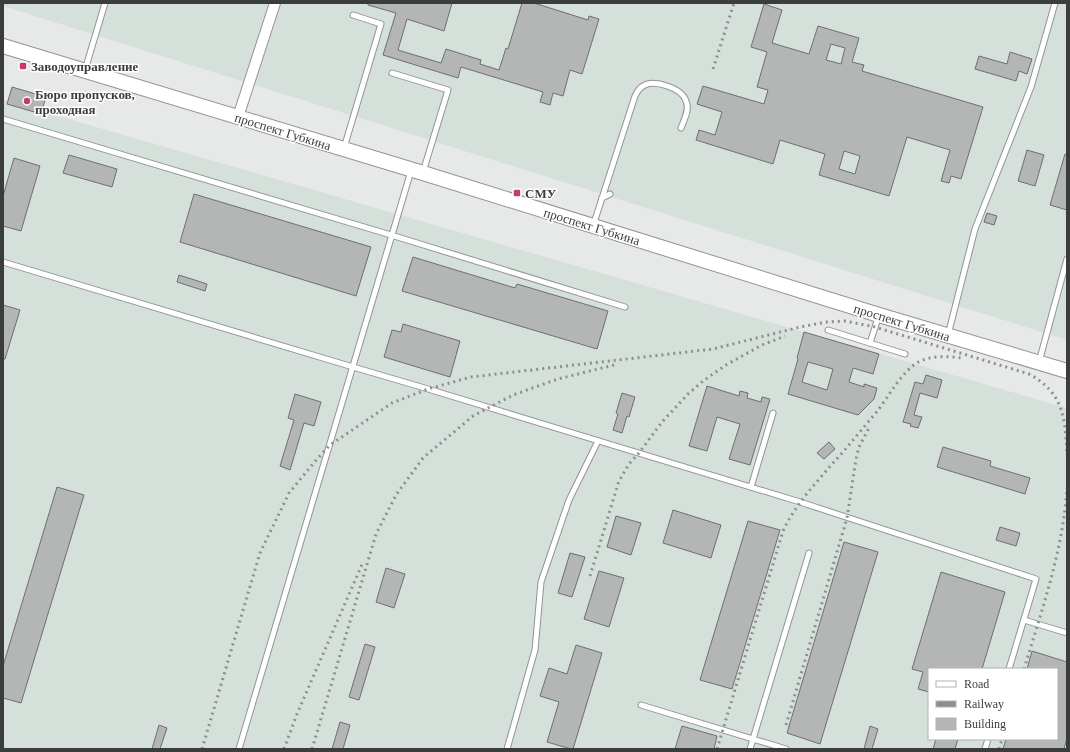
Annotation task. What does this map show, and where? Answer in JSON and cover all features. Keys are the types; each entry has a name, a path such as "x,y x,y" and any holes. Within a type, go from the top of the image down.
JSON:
{"main road":[{"name":"проспект Губкина","path":"3,46 343,149 947,336 1067,371"}],"street":[{"path":"238,117 275,3"}],"lane":[{"path":"85,71 105,3"},
{"path":"947,336 975,229 1031,87 1055,3"},
{"path":"343,149 382,24 353,15"},
{"path":"239,749 391,235 448,90 392,73"},
{"path":"593,227 635,96 641,86 651,83 663,85 683,94 687,102 687,110 681,128"},
{"path":"3,118 625,307"},
{"path":"602,198 610,194"},
{"path":"3,262 428,388 751,487 1036,579 1009,668"},
{"path":"1038,363 1067,262"},
{"path":"870,343 879,315"},
{"path":"828,330 905,354"},
{"path":"751,487 773,413"},
{"path":"507,749 535,650 538,633 541,582 569,500 598,441"},
{"path":"750,749 809,553"},
{"path":"1024,620 1067,632"},
{"path":"641,705 786,749"}],"shaded area":[{"path":"3,3 1067,3 1067,340 3,6"},
{"path":"3,100 1067,408 1067,749 3,749"}],"building":[{"path":"368,3 452,3 444,31 407,19 398,50 441,63 446,49 481,60 480,64 499,70 506,48 508,49 522,3 534,3 588,20 589,16 599,19 582,74 570,70 563,96 553,93 550,105 540,102 543,92 461,67 458,78 383,55 396,13 368,5"},
{"path":"764,4 782,10 772,43 809,54 818,26 859,38 852,62 864,65 862,71 983,107 961,179 951,176 949,183 941,181 950,150 907,137 889,196 819,175 825,154 780,140 773,164 696,140 699,130 715,135 722,112 697,104 703,86 764,104 768,90 757,87 767,52 751,47","holes":["831,44 845,48 841,64 826,60","844,151 860,156 855,174 839,169"]},
{"path":"1010,52 1032,59 1027,74 1019,71 1016,81 975,69 979,56 1007,64"},
{"path":"12,87 46,97 41,114 7,104"},
{"path":"1027,150 1044,155 1035,186 1018,181"},
{"path":"1065,154 1067,155 1067,210 1050,205"},
{"path":"69,155 117,169 112,187 63,173"},
{"path":"14,158 40,166 21,231 3,226 3,196"},
{"path":"194,194 371,247 356,296 180,242"},
{"path":"987,213 997,216 994,225 984,222"},
{"path":"413,257 515,288 517,284 608,311 597,349 402,291"},
{"path":"179,275 207,284 205,291 177,282"},
{"path":"3,305 20,310 5,359 3,359"},
{"path":"403,324 460,341 450,377 384,357 392,330 401,332"},
{"path":"804,332 879,354 873,374 853,368 849,382 864,387 864,384 877,388 874,399 858,415 788,394 798,359","holes":["808,362 833,369 827,390 802,382"]},
{"path":"926,375 942,380 937,398 920,393 914,415 922,417 918,428 903,422 915,382 923,384"},
{"path":"707,386 739,396 740,391 748,393 747,398 761,402 762,397 770,399 750,465 729,459 740,424 717,417 707,451 689,446"},
{"path":"622,393 635,397 622,433 613,430"},
{"path":"295,394 321,402 314,426 304,423 290,470 280,466 294,420 288,418"},
{"path":"829,442 835,449 824,459 817,453"},
{"path":"943,447 991,461 990,466 1030,478 1025,494 937,467"},
{"path":"57,487 84,495 21,703 3,698 3,666"},
{"path":"673,510 721,525 711,558 663,543"},
{"path":"616,516 641,523 631,555 607,547"},
{"path":"748,521 780,530 732,689 700,680"},
{"path":"1000,527 1020,533 1016,546 996,540"},
{"path":"844,542 878,552 820,744 787,733"},
{"path":"570,553 585,557 572,597 558,593"},
{"path":"386,568 405,574 394,608 376,602"},
{"path":"599,571 624,578 609,627 584,619"},
{"path":"941,572 1005,592 982,668 928,668 928,692 918,689 923,672 912,669"},
{"path":"365,644 375,647 359,700 349,697"},
{"path":"576,645 602,653 573,749 571,749 547,742 559,702 540,696 549,668 567,674"},
{"path":"1032,651 1067,662 1067,738 1064,749 1003,749 1006,740 1058,740 1058,668 1027,668"},
{"path":"340,722 350,725 343,749 332,749"},
{"path":"159,725 167,728 160,749 152,749"},
{"path":"682,726 717,736 714,749 675,749"},
{"path":"870,726 878,729 872,749 864,749"},
{"path":"936,740 958,740 955,749 933,749"}],"railway":[{"path":"713,69 734,3"},
{"path":"202,749 260,553 289,493 330,445 392,403 428,389 471,377 713,349 800,327 827,322 845,321 875,327 1029,374 1041,381 1056,398 1060,408 1065,429 1067,454"},
{"path":"590,576 619,481 629,464 662,422 688,394 703,381 726,365 762,345 785,336"},
{"path":"717,749 783,531 793,512 812,487 875,414 898,381 909,369 920,361 926,359 944,357 962,358"},
{"path":"312,749 376,534 396,495 423,458 473,416 513,395 558,379 614,365"},
{"path":"786,725 847,518 859,447 870,426"},
{"path":"1024,668 1051,580 1061,534 1067,488"},
{"path":"284,749 297,714 363,562"},
{"path":"999,749 1002,740"}],"place":[{"name":"Заводоуправление","path":"23,66"},
{"name":"Бюро пропусков, проходная","path":"27,101"},
{"name":"СМУ","path":"517,193"}]}
